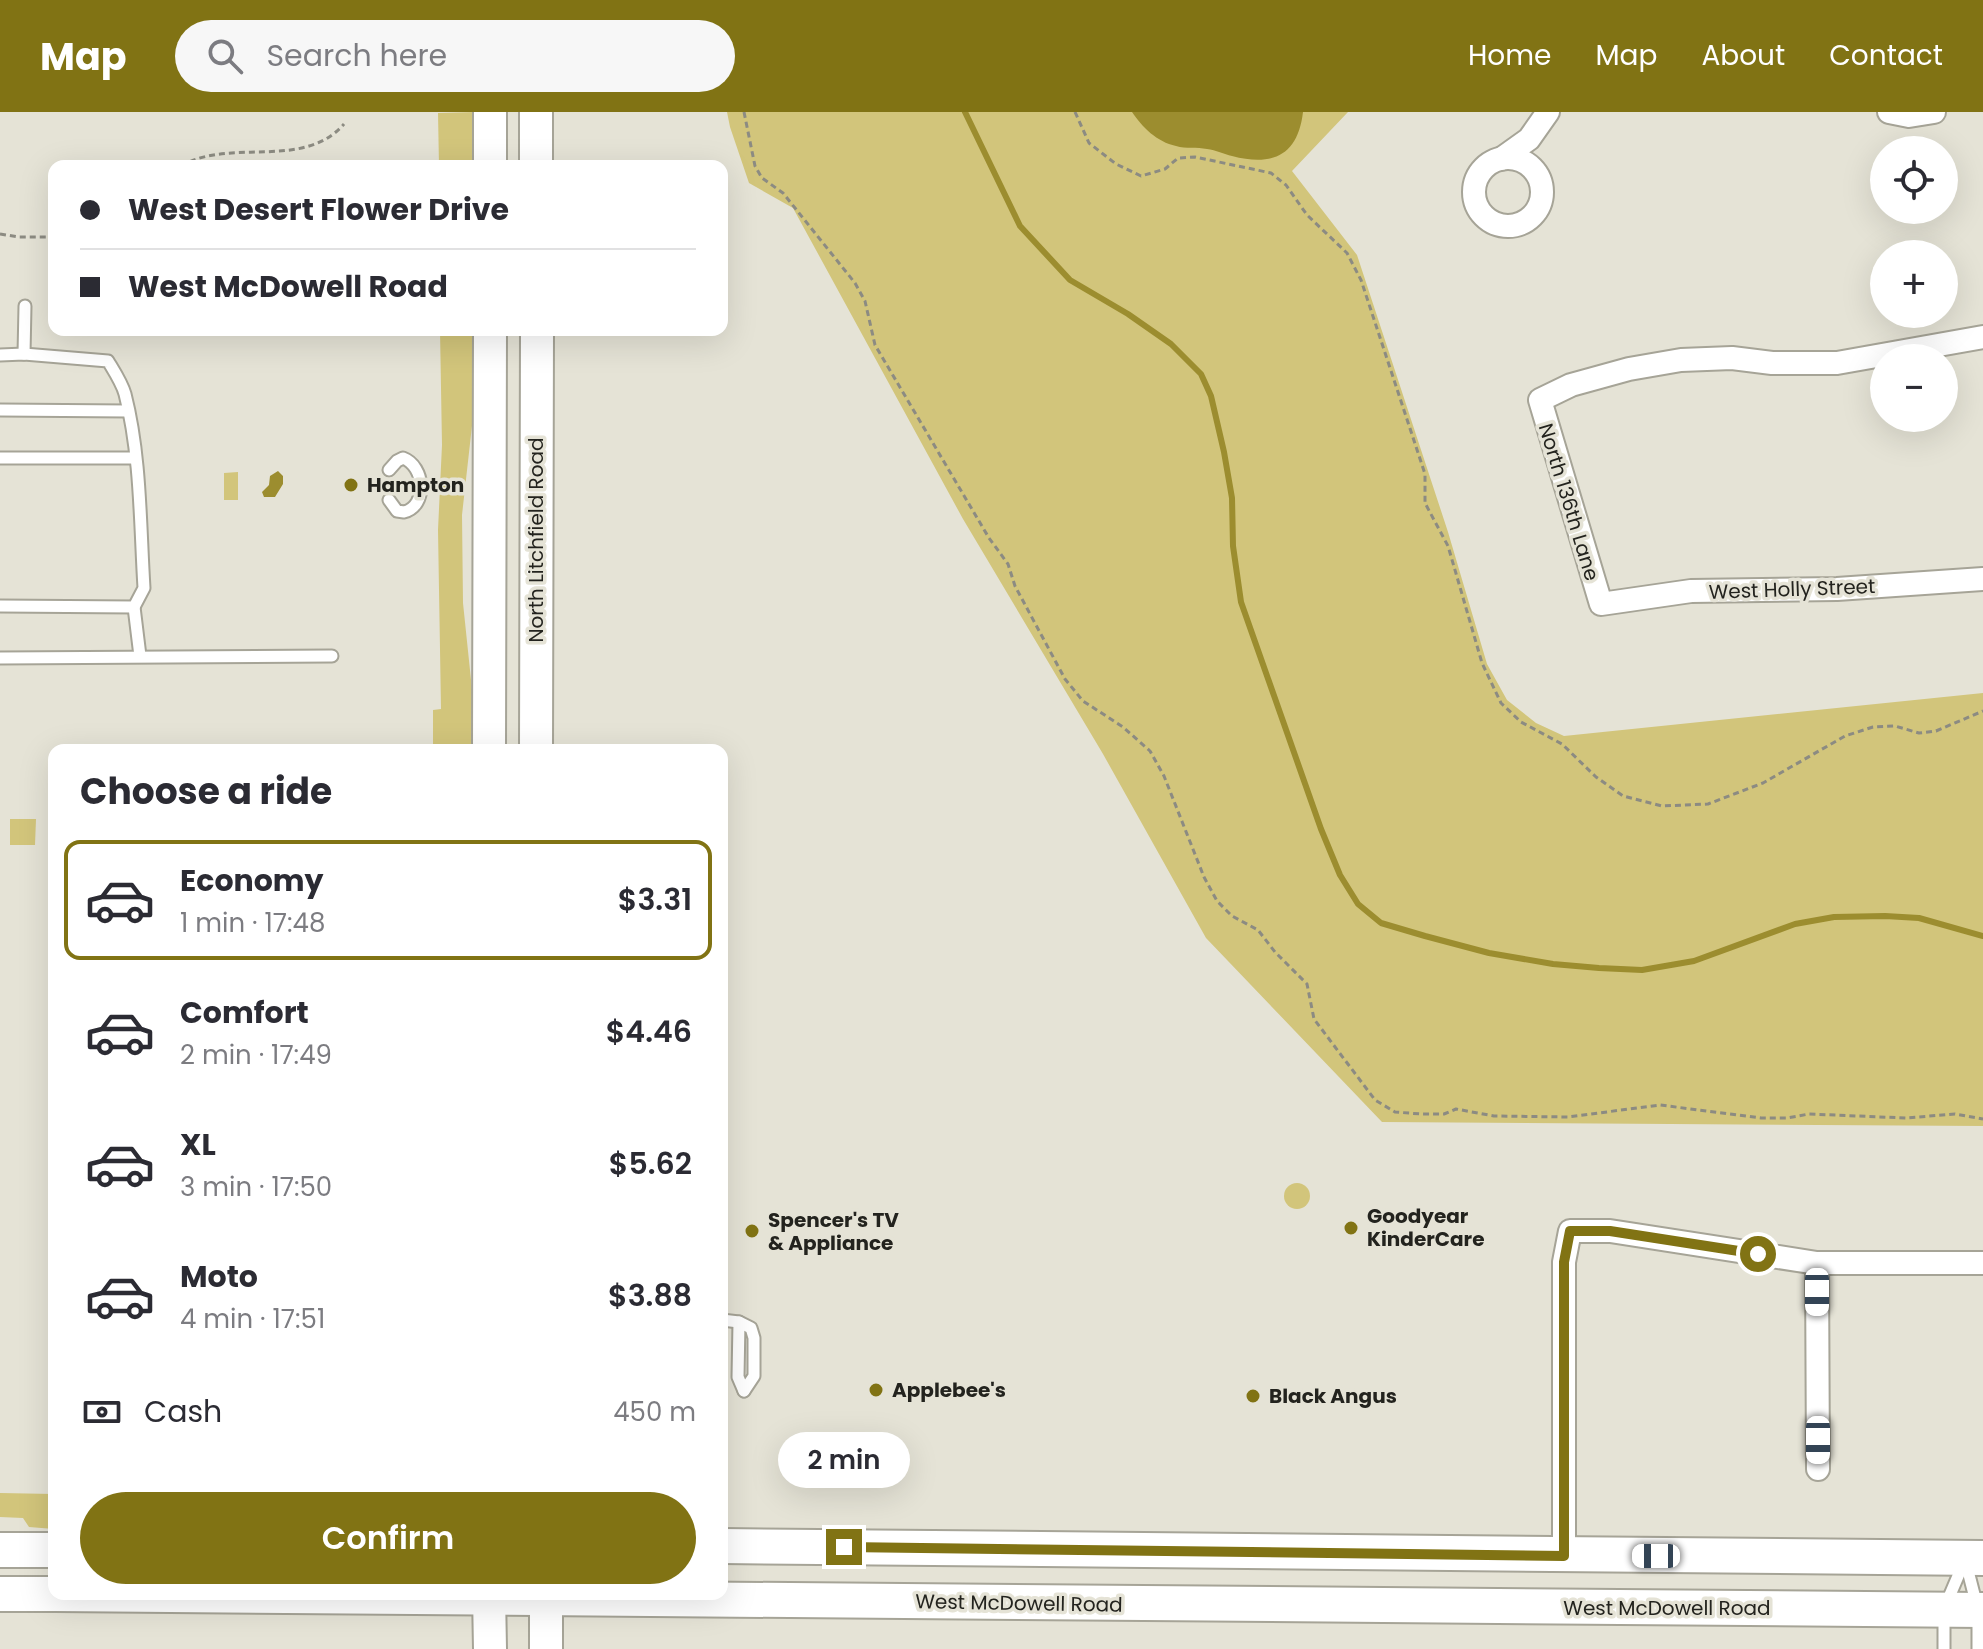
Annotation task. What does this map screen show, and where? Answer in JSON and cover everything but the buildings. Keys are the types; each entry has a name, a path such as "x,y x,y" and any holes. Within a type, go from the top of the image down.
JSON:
{"main road":[{"path":"490,112 492,160"},
{"path":"510,112 517,131 536,160"},
{"path":"536,112 536,160"},
{"path":"489,744 490,336"},
{"name":"North Litchfield Road","path":"536,744 537,336"},
{"path":"490,657 535,658"},
{"path":"728,1546 1974,1558"},
{"path":"0,1550 48,1550"},
{"path":"1143,1551 1144,1604"},
{"name":"West McDowell Road","path":"0,1594 48,1594"},
{"name":"West McDowell Road","path":"728,1598 1980,1610"},
{"path":"489,1600 490,1649"},
{"path":"546,1600 546,1649"}],"street":[{"path":"1529,139 1534,171 1542,186 1538,209 1520,224 1497,224 1479,210 1474,190 1482,171 1529,139 1548,112"},
{"path":"1889,112 1909,116 1934,112"},
{"path":"1501,159 1520,160 1534,171"},
{"name":"North 136th Lane","path":"1601,604 1540,400 1585,381 1681,360 1732,358 1772,363 1837,363 1983,337"},
{"name":"West Holly Street","path":"1601,604 1691,591 1837,589 1983,579"},
{"path":"1564,1556 1564,1262 1570,1231 1610,1231 1817,1263 1983,1263"},
{"path":"1817,1263 1818,1469"}],"lane":[{"path":"24,354 25,306"},
{"path":"0,355 108,361 125,392 135,458 144,588 134,607 140,656"},
{"path":"0,410 128,411"},
{"path":"0,458 135,458"},
{"path":"389,470 403,458 411,461 419,472 419,500 416,506 404,512 397,511 389,500"},
{"path":"0,606 134,607"},
{"path":"0,658 332,656"},
{"path":"728,1321 739,1322 738,1377 744,1391"},
{"path":"1944,1649 1944,1609 1974,1558"},
{"path":"1974,1558 1980,1610 1978,1649"}],"path":[{"path":"744,112 755,166 762,178 783,193 855,283 865,301 875,345 989,538 1008,564 1015,586 1065,679 1083,701 1123,727 1150,751 1164,776 1204,877 1217,901 1232,916 1258,930 1307,984 1314,1019 1375,1100 1395,1112 1421,1114 1444,1114 1456,1109 1494,1116 1568,1117 1660,1105 1761,1118 1809,1114 1919,1118 1955,1114 1983,1119"},
{"path":"1075,112 1089,143 1116,164 1141,176 1165,169 1178,158 1187,157 1271,173 1286,185 1307,215 1347,253 1361,280 1425,474 1425,503 1448,546 1482,663 1501,703 1521,722 1562,744 1596,777 1623,796 1662,806 1708,804 1763,783 1845,736 1873,727 1895,726 1919,733 1936,731 1983,711"},
{"path":"193,160 203,155 310,148 335,134 344,124"},
{"path":"0,234 48,237"}],"shaded area":[{"path":"475,112 475,160 439,160 438,113"},
{"path":"727,112 1348,112 1292,171 1357,255 1448,532 1487,664 1507,700 1536,723 1564,736 1983,693 1983,1126 1382,1122 1206,938 1103,754 963,519 793,208 749,183"},
{"path":"1132,112 1303,112 1296,139 1289,148 1281,154 1260,160 1169,144 1151,133"},
{"path":"440,336 475,336 474,408 462,515 463,603 473,699 473,744 433,744 433,710 441,709 438,530 442,445"},
{"path":"278,471 283,476 283,484 275,497 264,497 262,492 269,485 270,476"},
{"path":"238,472 238,500 224,500 224,473"},
{"path":"10,819 36,819 35,845 10,845"},
{"path":"1297,1183 1306,1187 1310,1196 1306,1205 1297,1209 1288,1205 1284,1196 1288,1187"},
{"path":"0,1493 48,1494 48,1529 29,1527 23,1518 0,1517"}],"waterway":[{"path":"965,112 1020,226 1070,280 1171,344 1201,374 1211,396 1224,452 1232,498 1233,546 1241,602 1340,875 1358,904 1381,923 1489,953 1553,964 1642,970 1694,961 1795,924 1834,917 1919,918 1983,936"}],"place":[{"name":"Hampton","path":"351,485"},
{"name":"Goodyear KinderCare","path":"1351,1228"},
{"name":"Spencer's TV & Appliance","path":"752,1231"},
{"name":"Applebee's","path":"876,1390"},
{"name":"Black Angus","path":"1253,1396"}],"route":[{"path":"844,1547 1564,1556 1564,1262 1570,1231 1610,1231 1758,1254"}]}
